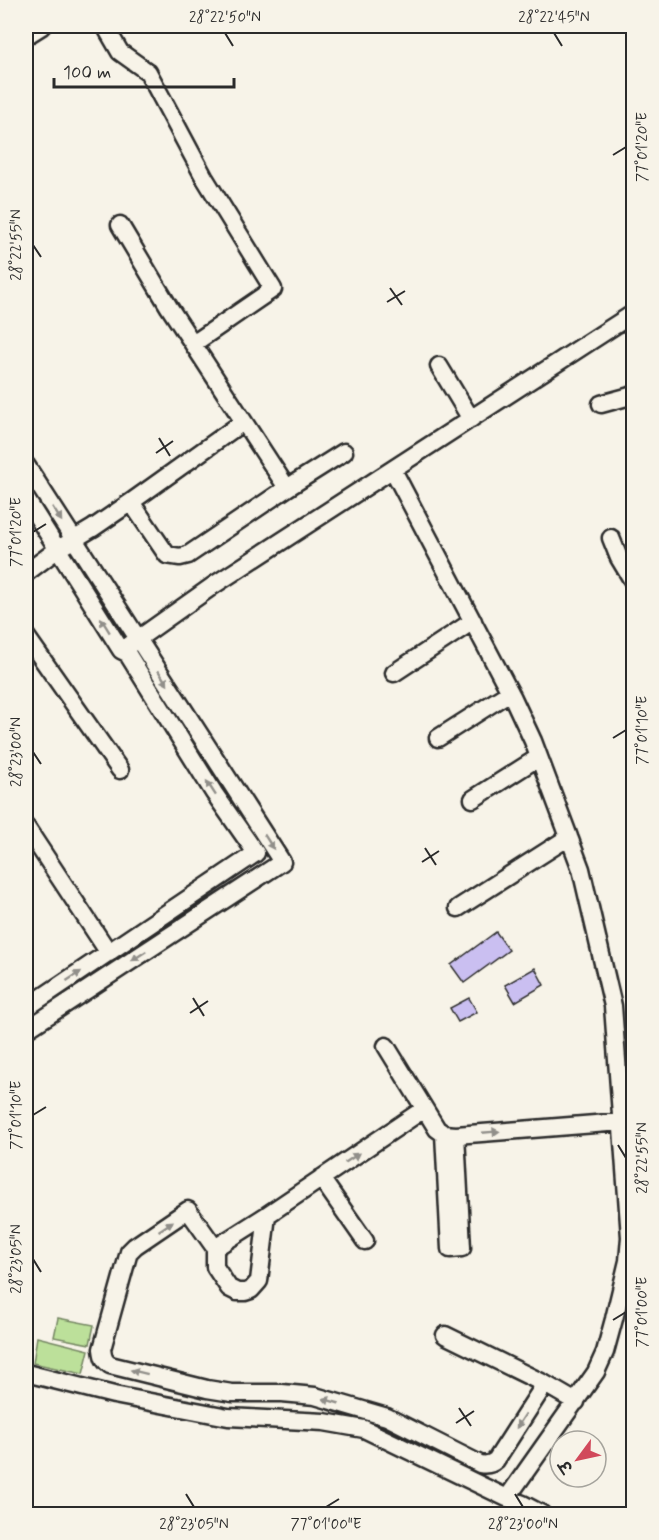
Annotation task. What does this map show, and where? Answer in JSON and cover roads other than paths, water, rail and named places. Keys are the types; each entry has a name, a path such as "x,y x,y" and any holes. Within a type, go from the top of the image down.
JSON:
{"street":[{"path":"26,36 42,26"},
{"path":"105,26 120,52 148,72 204,177 273,289 193,344"},
{"path":"120,225 169,307 287,488"},
{"path":"122,650 214,585 633,313"},
{"path":"440,366 471,419"},
{"path":"601,404 633,395"},
{"path":"26,573 243,422"},
{"path":"131,502 167,555 180,557 188,555 344,452"},
{"path":"26,465 282,862 26,1030"},
{"path":"393,470 510,692 539,757 581,869 613,1006 628,1121 630,1237 628,1261 605,1352 596,1372 576,1402 507,1497"},
{"path":"26,499 122,650 127,653 214,793 256,853 109,953 28,1001"},
{"path":"611,538 633,583"},
{"path":"394,673 473,621"},
{"path":"26,636 120,770"},
{"path":"438,738 510,692"},
{"path":"473,799 539,757"},
{"path":"26,827 109,953"},
{"path":"458,908 569,837"},
{"path":"386,1046 437,1129 450,1134 628,1121"},
{"path":"215,1248 423,1109"},
{"path":"450,1134 462,1248 450,1249 450,1134"},
{"path":"321,1178 365,1241"},
{"path":"267,1215 258,1281 251,1290 246,1292 237,1292 229,1288 215,1267 215,1248 188,1210 135,1246 129,1252 102,1349 105,1362 224,1392 315,1396 387,1417 485,1465 492,1464 496,1460 545,1384"},
{"path":"445,1335 545,1384 576,1402"},
{"path":"26,1373 114,1395 228,1417 324,1422 364,1429 542,1515"}]}
